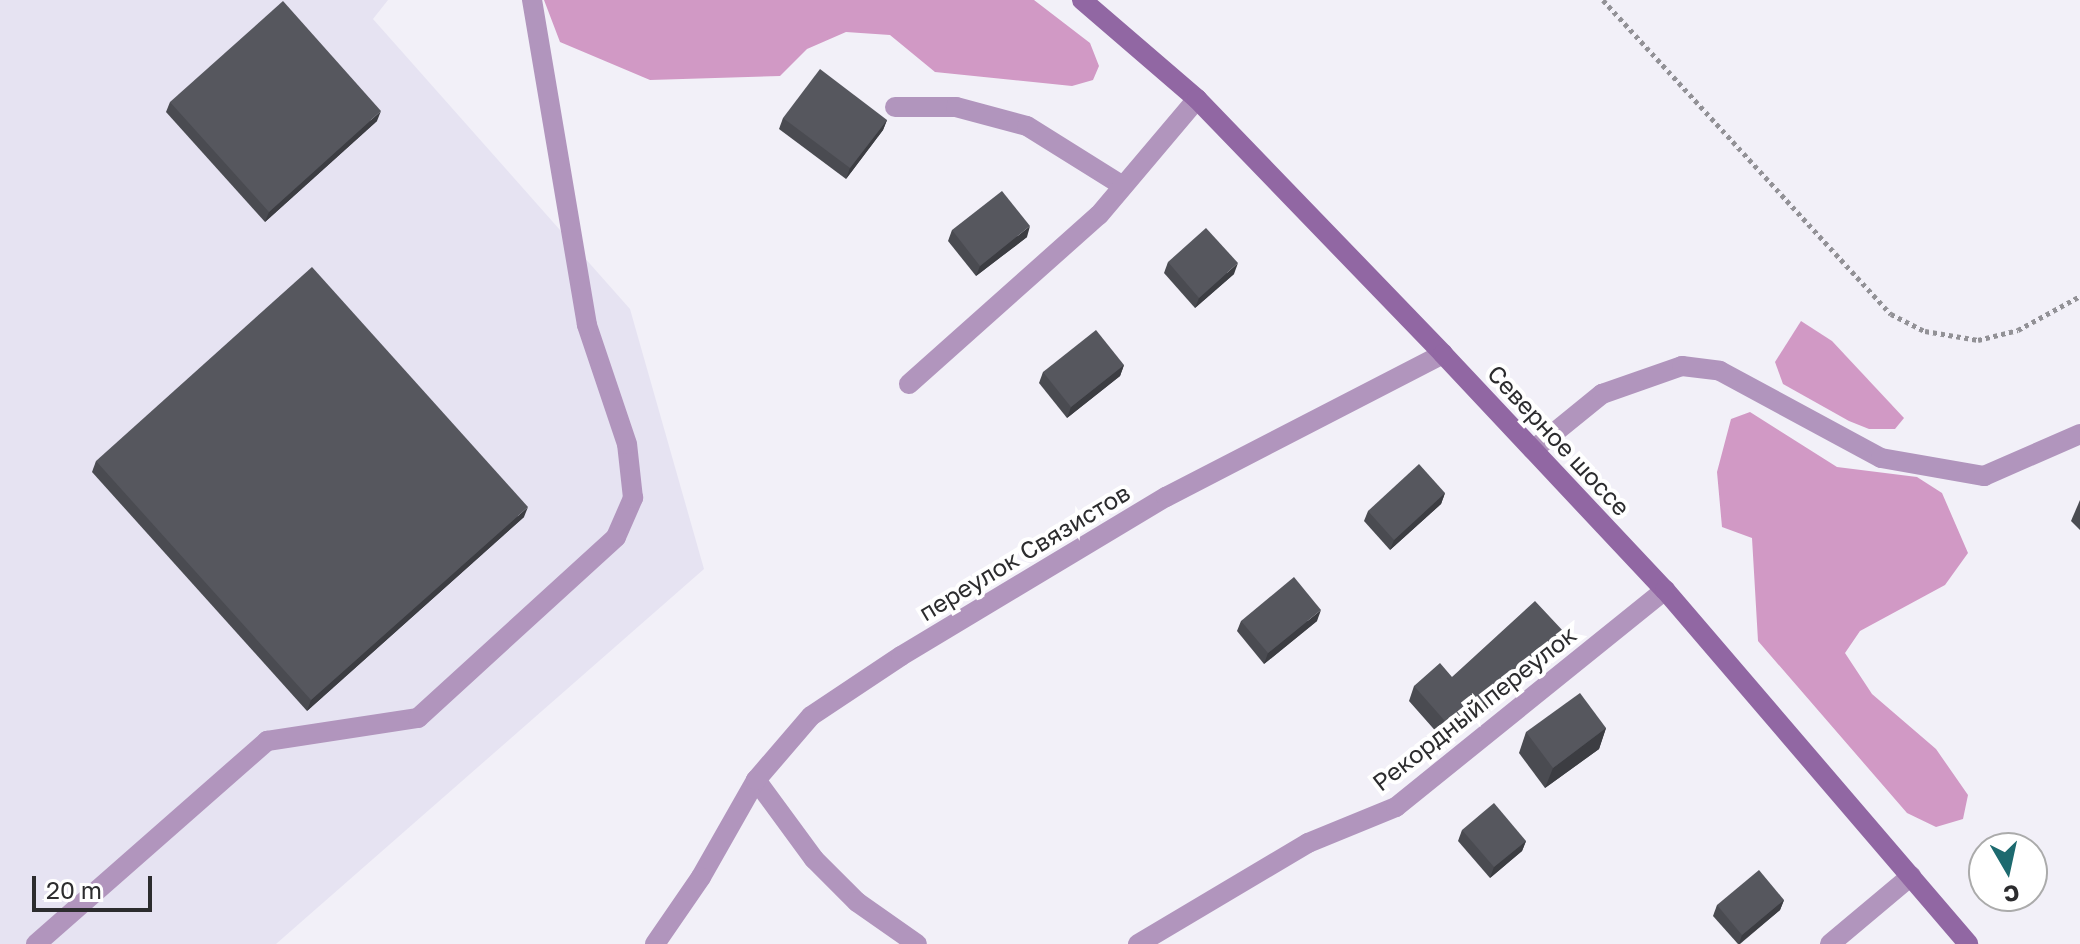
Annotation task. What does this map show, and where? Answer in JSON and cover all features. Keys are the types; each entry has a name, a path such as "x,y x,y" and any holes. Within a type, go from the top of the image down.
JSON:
{"main road":[{"name":"Северное шоссе","path":"1082,0 1197,99 1665,590 1968,944"}],"street":[{"path":"36,944 267,741 418,718 616,537 633,498 627,444 587,325 532,0"},
{"path":"909,384 1099,215 1197,99"},
{"path":"895,107 956,107 1027,126 1123,186"},
{"name":"переулок Связистов","path":"655,944 701,877 756,780 811,716 901,656 1166,497 1443,354"},
{"path":"1533,450 1602,394 1682,366 1720,371 1881,458 1984,476 2080,434"},
{"name":"Рекордный переулок","path":"1138,944 1308,843 1396,807 1665,590"},
{"path":"756,780 814,859 857,902 917,944"},
{"path":"1830,944 1911,876"}],"path":[{"path":"1603,0 1891,314 1925,331 1978,340 2018,330 2080,296"}],"shaded area":[{"path":"0,0 388,0 373,19 630,309 704,569 276,944 0,944"},
{"path":"544,0 1034,0 1090,43 1099,66 1093,80 1072,86 935,72 890,35 846,32 807,49 780,76 650,80 560,42"},
{"path":"1801,321 1832,341 1904,418 1895,429 1869,429 1849,421 1783,384 1775,362"},
{"path":"1750,412 1837,467 1917,477 1942,493 1968,553 1945,585 1860,631 1845,653 1872,694 1936,749 1968,795 1963,819 1936,827 1907,813 1758,641 1752,538 1722,527 1717,472 1731,419"}],"building":[{"path":"283,1 381,111 269,212 170,102"},
{"path":"820,69 887,120 850,168 783,118"},
{"path":"1002,191 1030,226 980,266 952,230"},
{"path":"1206,228 1238,263 1199,298 1168,262"},
{"path":"312,267 528,507 311,700 96,461"},
{"path":"1096,330 1124,365 1071,407 1043,372"},
{"path":"1419,464 1445,493 1394,540 1368,511"},
{"path":"1294,577 1321,610 1268,653 1241,621"},
{"path":"1535,601 1564,632 1452,729 1414,686 1440,663 1452,677"},
{"path":"1580,693 1606,728 1553,768 1526,732"},
{"path":"1494,803 1526,841 1494,867 1462,830"},
{"path":"1759,870 1784,900 1742,935 1717,905"}]}
